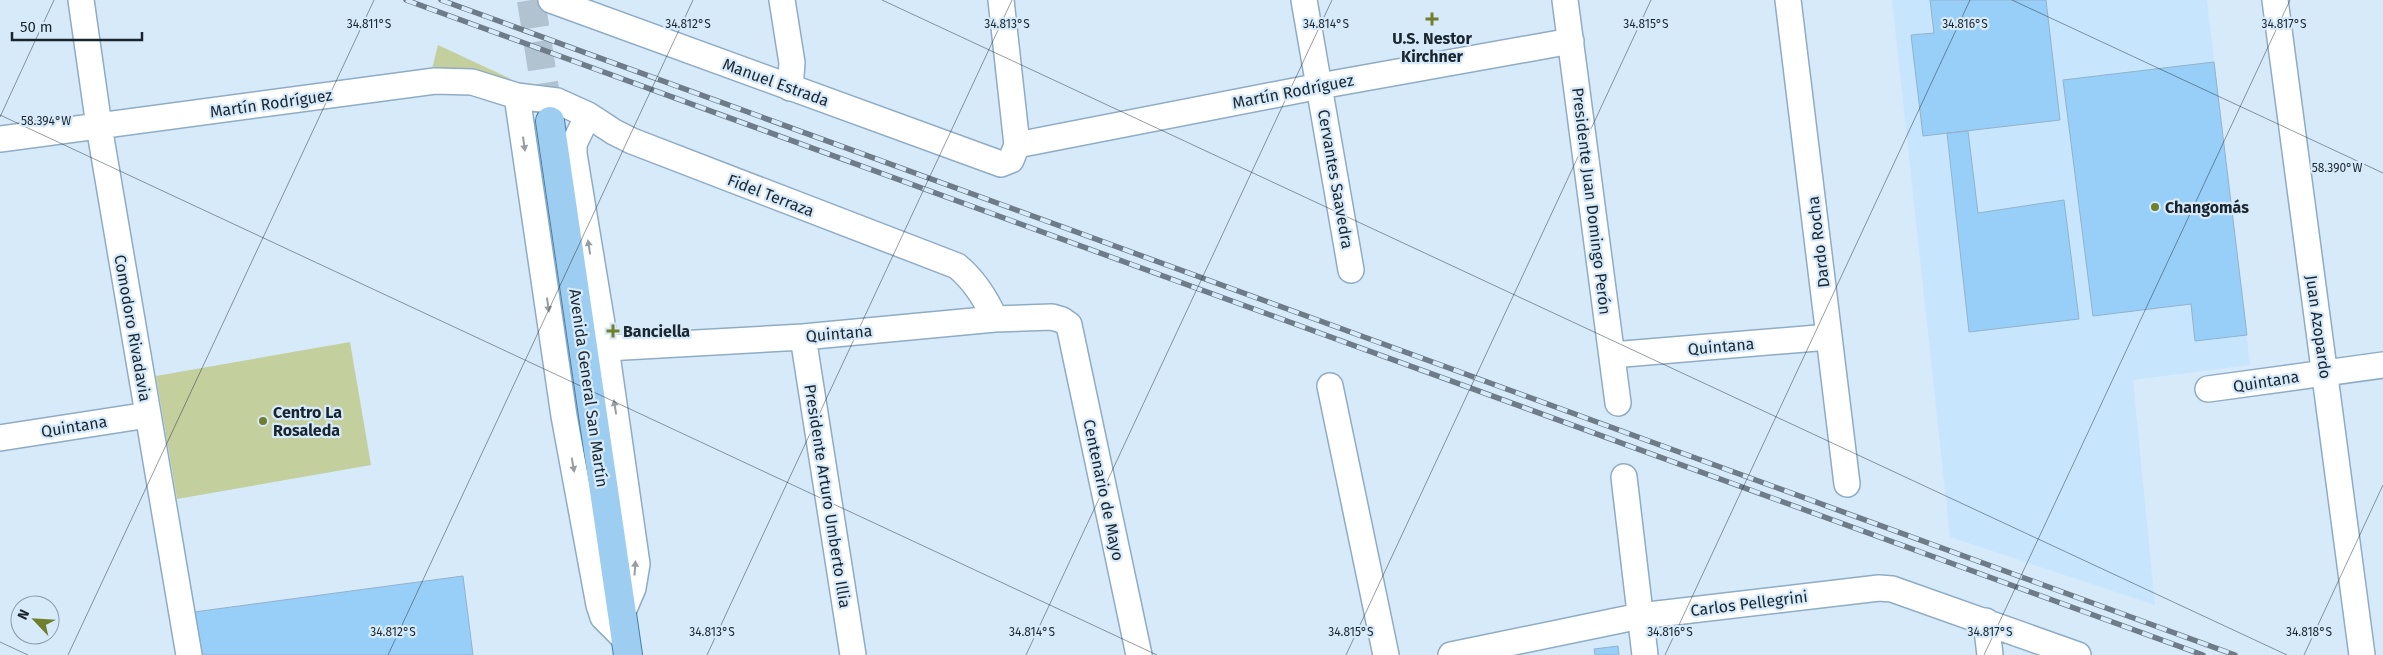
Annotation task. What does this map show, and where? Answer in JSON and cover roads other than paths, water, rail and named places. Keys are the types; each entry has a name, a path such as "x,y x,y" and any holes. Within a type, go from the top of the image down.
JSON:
{"main road":[{"name":"Avenida General San Martín","path":"536,105 625,637"}],"street":[{"name":"Comodoro Rivadavia","path":"81,0 99,126 189,655"},
{"name":"Manuel Estrada","path":"551,0 790,88 1009,154"},
{"path":"782,0 792,63 790,88"},
{"path":"1001,0 1009,154"},
{"name":"Cervantes Saavedra","path":"1304,0 1351,270"},
{"name":"Presidente Juan Domingo Perón","path":"1565,0 1618,403"},
{"name":"Dardo Rocha","path":"1788,0 1847,484"},
{"name":"Juan Azopardo","path":"2275,0 2362,655"},
{"name":"Martín Rodríguez","path":"1009,154 1320,86 1571,41"},
{"name":"Martín Rodríguez","path":"0,139 435,81 472,82 536,105"},
{"name":"Fidel Terraza","path":"536,105 556,101 588,115 632,141 957,266 971,279 992,313"},
{"path":"536,105 564,416 599,606 603,617 625,637"},
{"path":"588,115 574,144 574,154 606,348 637,564 625,637"},
{"name":"Quintana","path":"606,348 804,336 992,313 1052,317 1062,320 1069,325"},
{"name":"Centenario de Mayo","path":"1069,325 1139,655"},
{"name":"Presidente Arturo Umberto Illia","path":"804,336 853,655"},
{"name":"Quintana","path":"1612,355 1829,337"},
{"name":"Quintana","path":"2208,389 2383,365"},
{"path":"1330,386 1386,655"},
{"name":"Quintana","path":"0,438 148,415"},
{"path":"1624,477 1645,655"},
{"name":"Carlos Pellegrini","path":"1451,655 1640,616 1879,588 1892,589 1986,621"},
{"path":"1990,655 1986,621 2078,655"}],"tunnel":[{"path":"531,0 550,121"}],"railway":[{"path":"406,0 2203,655"},
{"path":"441,0 2235,655"}],"place":[{"name":"U.S. Nestor Kirchner","path":"1432,19"},
{"name":"Changomás","path":"2155,207"},
{"name":"Banciella","path":"613,331"},
{"name":"Centro La Rosaleda","path":"263,421"}]}
